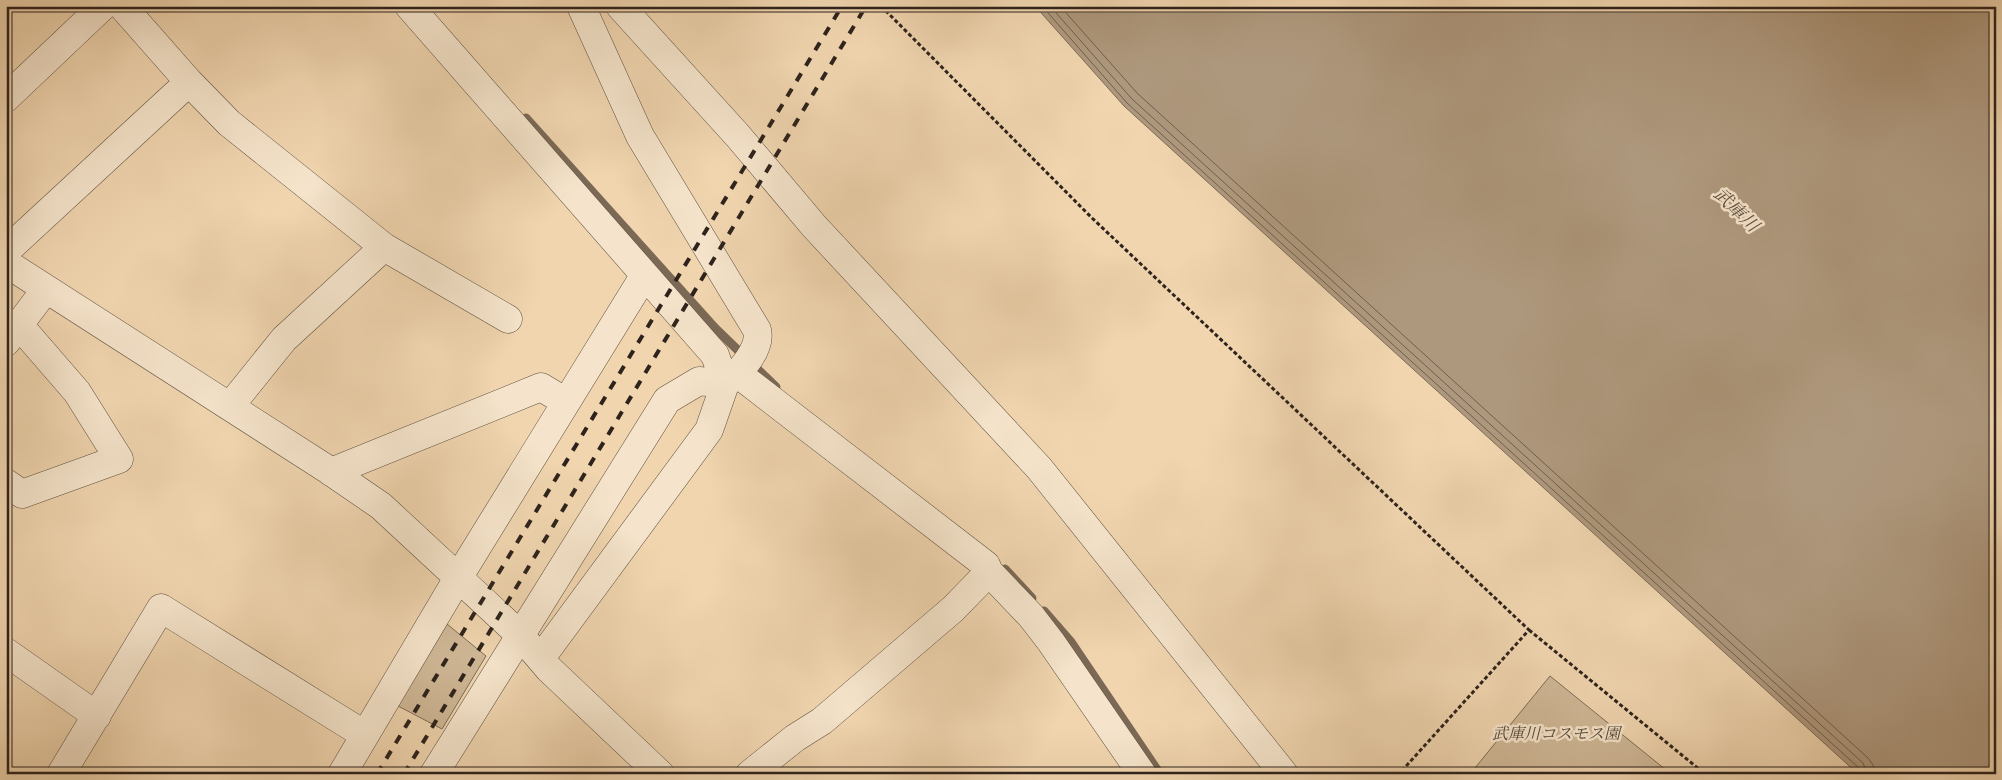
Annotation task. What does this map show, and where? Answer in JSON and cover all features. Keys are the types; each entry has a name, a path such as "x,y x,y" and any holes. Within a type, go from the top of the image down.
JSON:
{"street":[{"path":"6,98 103,6"},
{"path":"122,6 189,82 229,122 384,247 508,320"},
{"path":"409,6 715,355 739,369 986,565 989,572 1030,616 1050,642 1142,774"},
{"path":"540,658 709,430 739,369 758,336 757,330 640,136 581,6"},
{"path":"620,6 738,136 814,226 1039,468 1284,774"},
{"path":"6,251 189,82"},
{"path":"230,406 284,339 384,247"},
{"path":"6,263 332,472 381,506 520,635 549,669 660,774"},
{"path":"342,774 458,578 644,276"},
{"path":"6,482 22,494 119,459 77,392 13,334 46,289"},
{"path":"434,774 667,400 700,381 739,369"},
{"path":"332,472 541,387 566,402"},
{"path":"750,774 795,738 822,720 953,609 989,572"},
{"path":"71,771 97,716 161,608 365,735"},
{"path":"6,652 97,716"}],"path":[{"path":"881,6 1092,218 1529,630 1705,774"},
{"path":"1399,774 1529,630"}],"green space":[{"path":"447,624 486,656 442,729 398,706"},
{"name":"武庫川コスモス園","path":"1550,676 1671,774 1470,774"}],"water":[{"name":"武庫川","path":"1035,6 1996,6 1996,774 1858,774 1124,106"}],"waterway":[{"path":"526,118 715,328 776,387"},
{"path":"1005,569 1032,598"},
{"path":"1044,611 1071,642 1160,774"}],"railway":[{"path":"377,774 842,6"},
{"path":"404,774 866,6"}]}
